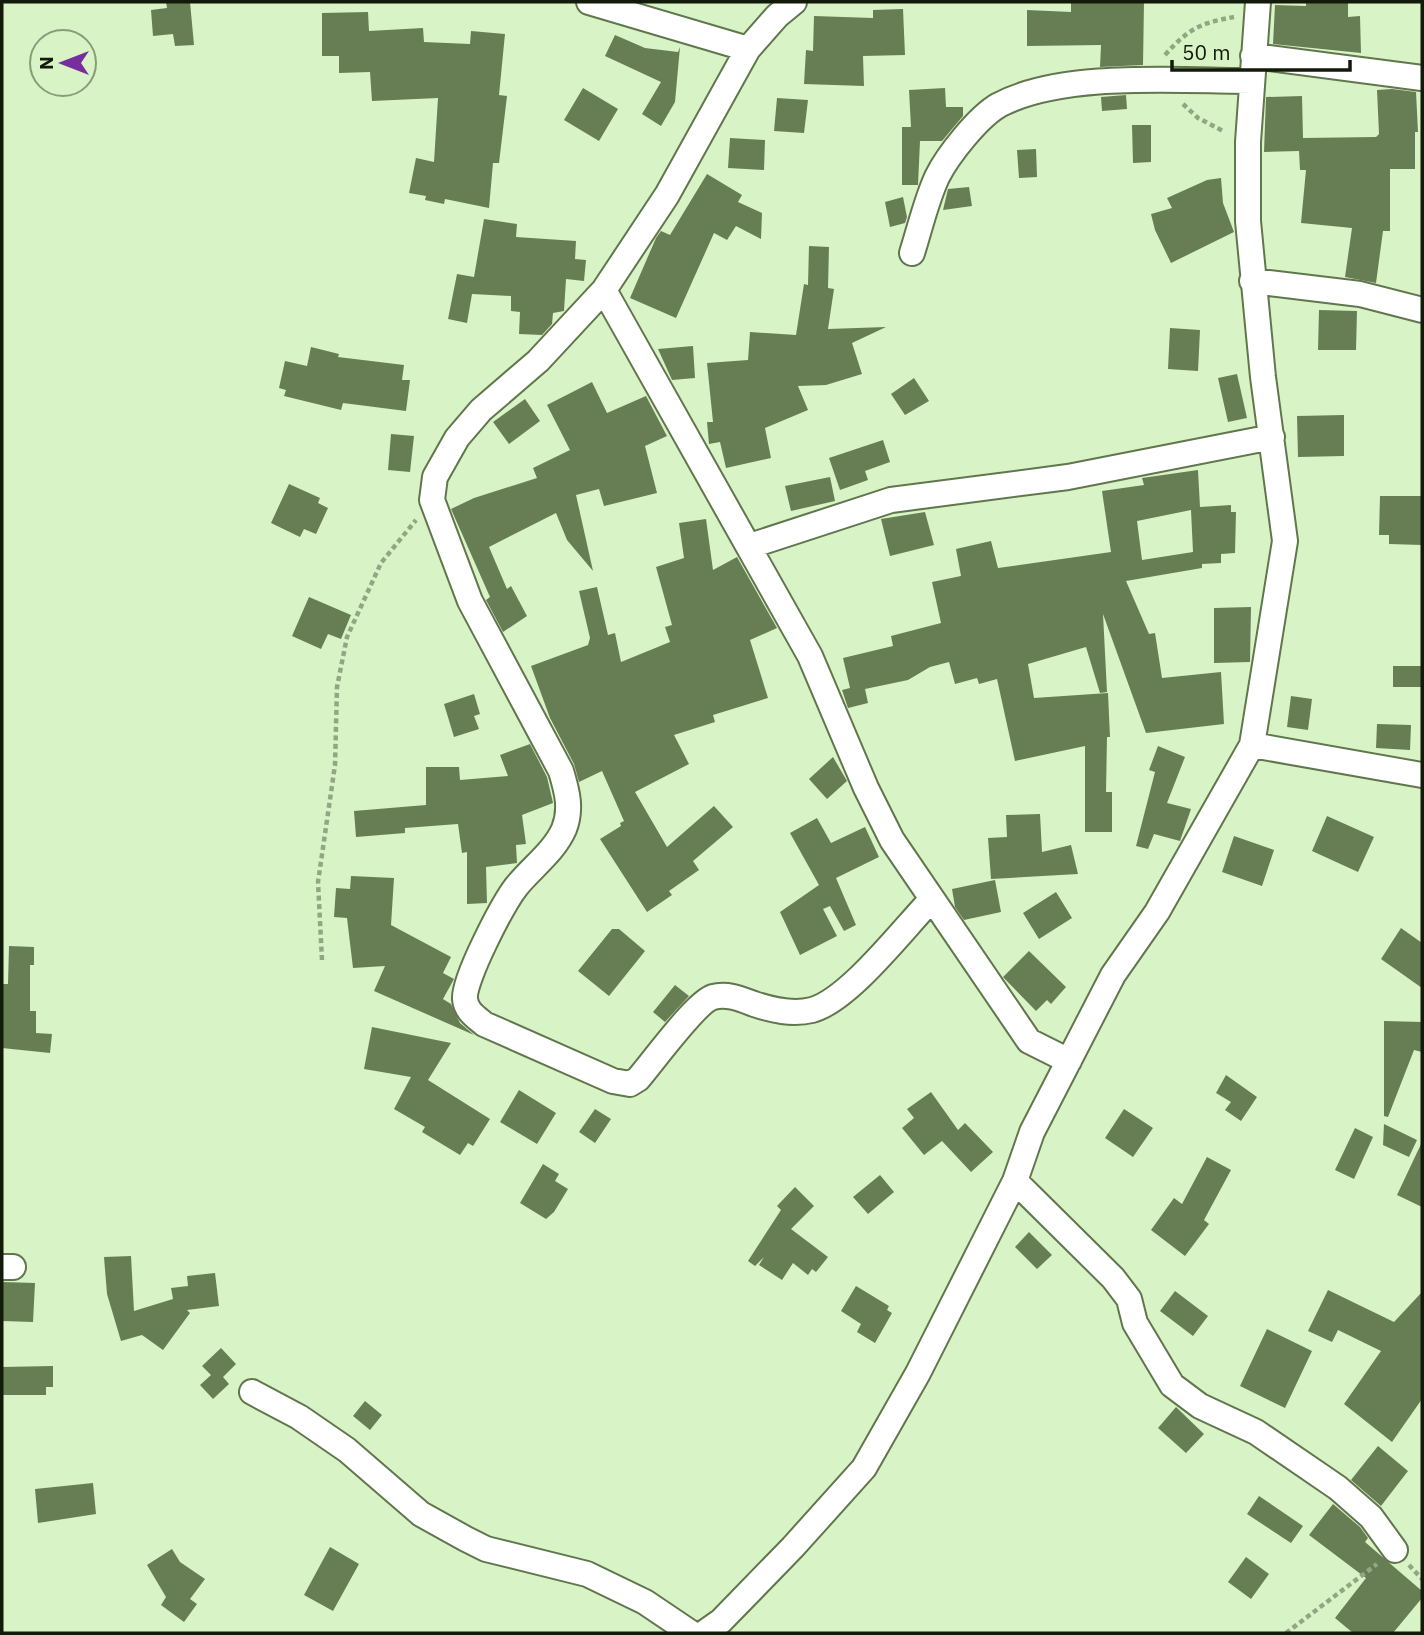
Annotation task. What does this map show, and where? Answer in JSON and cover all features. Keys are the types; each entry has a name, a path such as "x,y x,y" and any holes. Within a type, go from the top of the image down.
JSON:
{"street":[{"path":"589,2 624,7 748,49"},
{"path":"794,2 777,16 748,49 667,195 604,290 538,361 481,410 457,438 435,477 432,500 470,601 508,677 556,761 569,802 564,828 552,848 513,890 480,954 465,991 469,1011 484,1024 613,1081 630,1084 638,1079 697,1008 711,997 729,995 775,1011 793,1012 811,1010 837,1000 932,899"},
{"path":"715,1629 864,1468 918,1373 1015,1181 1032,1132 1113,975 1157,912 1252,745 1285,541 1252,281 1248,142 1257,10"},
{"path":"912,253 937,177 956,147 996,106 1027,93 1054,88 1159,81 1252,68 1422,78"},
{"path":"1252,281 1360,294 1422,310"},
{"path":"604,290 810,656 866,788 892,840 955,928 1012,1019 1029,1041 1069,1061"},
{"path":"750,546 891,500 1068,477 1272,437"},
{"path":"1252,745 1422,775"},
{"path":"1015,1181 1113,1278 1129,1299 1135,1323 1172,1385 1200,1406 1256,1432 1338,1488 1371,1517 1395,1550"},
{"path":"252,1392 299,1417 347,1450 421,1514 455,1533 486,1549 587,1574 646,1602 691,1633"}],"path":[{"path":"1248,142 1198,118 1159,81 1163,58 1182,35 1205,22 1257,10"},
{"path":"322,960 318,882 335,765 337,687 347,637 381,563 432,500"},
{"path":"1286,1633 1395,1550"}],"building":[{"path":"166,2 190,2 194,45 175,46 173,34 153,36 151,10 167,8"},
{"path":"1071,2 1144,2 1143,65 1100,67 1101,45 1027,46 1027,10 1071,12"},
{"path":"1306,2 1348,2 1348,17 1360,16 1361,53 1273,44 1275,5 1306,6"},
{"path":"903,9 905,55 863,56 864,86 804,84 806,50 813,51 814,16 873,18 873,10"},
{"path":"368,12 369,31 423,28 424,42 470,44 471,31 505,34 499,95 507,96 499,163 493,163 489,208 445,199 444,204 425,200 426,196 409,193 416,158 434,162 438,98 372,101 370,72 339,73 339,56 322,56 322,13"},
{"path":"615,35 645,48 678,52 680,47 675,102 661,126 642,114 661,82 605,56"},
{"path":"583,88 618,109 599,141 564,120"},
{"path":"945,88 946,107 963,107 963,116 942,141 920,141 918,185 902,185 902,127 911,127 909,90"},
{"path":"1377,90 1416,92 1418,132 1415,132 1415,169 1390,169 1390,231 1383,231 1376,283 1345,277 1352,228 1301,223 1306,170 1300,170 1299,151 1264,152 1266,97 1302,96 1303,138 1376,137 1379,134"},
{"path":"1126,95 1127,109 1102,111 1101,97"},
{"path":"777,98 808,100 804,133 774,131"},
{"path":"1132,125 1151,125 1151,162 1133,163"},
{"path":"730,138 765,140 764,170 728,168"},
{"path":"1036,149 1037,177 1019,178 1017,150"},
{"path":"707,174 742,195 738,202 762,213 761,239 736,226 727,240 714,233 676,318 630,298 656,238 661,231 670,235"},
{"path":"1221,178 1223,203 1234,232 1171,263 1155,230 1151,214 1172,208 1167,198 1207,180"},
{"path":"969,187 972,206 943,210 948,189"},
{"path":"903,197 907,217 905,223 890,227 885,202"},
{"path":"484,219 517,224 516,237 576,241 575,259 586,260 584,281 566,279 564,311 553,313 552,324 542,335 519,334 520,312 511,311 511,296 472,294 467,323 448,319 457,274 474,277"},
{"path":"809,246 829,247 828,288 834,289 828,329 886,327 852,343 862,374 826,385 798,386 808,410 765,428 771,458 726,468 720,442 709,444 707,422 713,422 707,363 748,360 750,332 796,335 804,284 808,285"},
{"path":"1319,310 1357,311 1356,350 1318,350"},
{"path":"1170,328 1200,330 1198,371 1168,369"},
{"path":"693,346 695,378 672,380 658,349"},
{"path":"311,347 339,354 338,357 404,365 402,380 410,380 406,411 343,403 341,410 284,396 286,390 279,388 285,361 307,366"},
{"path":"1237,374 1247,418 1228,422 1218,378"},
{"path":"914,378 929,401 905,415 891,394"},
{"path":"592,382 607,413 646,396 667,436 645,446 657,493 604,506 599,489 576,495 593,571 567,540 556,513 489,547 507,589 511,586 527,616 503,632 486,600 490,597 451,509 474,498 537,478 533,468 570,450 547,405"},
{"path":"525,399 540,421 509,444 493,422"},
{"path":"1344,415 1344,456 1298,457 1297,416"},
{"path":"391,434 414,436 410,472 388,470"},
{"path":"883,440 890,462 865,471 868,480 840,490 829,458"},
{"path":"1198,470 1200,507 1231,505 1231,512 1236,512 1235,553 1221,554 1221,563 1202,564 1202,568 1126,581 1149,634 1155,633 1162,678 1221,672 1224,724 1146,733 1103,614 1107,692 1100,693 1086,647 1028,664 1034,698 1108,693 1110,737 1107,737 1106,792 1112,792 1112,832 1085,832 1085,746 1015,761 997,679 979,684 977,678 955,684 949,662 930,667 908,680 865,689 868,703 848,708 842,690 850,688 843,658 893,646 891,636 941,623 932,582 961,576 956,549 991,541 998,568 1111,552 1102,491 1144,485 1142,478","holes":["1191,510 1193,552 1142,560 1137,521"]},
{"path":"830,477 835,501 791,511 785,486"},
{"path":"289,484 320,498 318,503 328,508 316,534 304,529 300,537 271,523"},
{"path":"1380,496 1422,496 1422,545 1389,544 1389,535 1379,535"},
{"path":"925,512 934,545 890,556 881,519"},
{"path":"706,519 713,570 737,557 777,628 750,640 768,698 713,715 715,722 674,735 689,764 635,792 667,847 714,806 733,827 693,861 699,870 669,891 672,895 647,912 600,839 621,826 620,823 624,821 602,771 579,782 574,764 550,718 531,666 588,645 590,638 579,591 597,587 608,635 615,633 621,662 670,642 665,627 672,625 656,567 684,558 679,523"},
{"path":"309,597 351,615 341,639 328,634 321,649 292,636"},
{"path":"1251,607 1250,662 1214,663 1214,608"},
{"path":"1393,666 1422,666 1422,687 1393,687"},
{"path":"474,694 480,714 474,716 479,729 454,737 444,704"},
{"path":"1291,696 1312,699 1308,730 1287,727"},
{"path":"1377,724 1411,725 1410,750 1376,748"},
{"path":"530,744 547,777 553,803 522,815 526,844 516,845 517,863 486,867 487,903 467,904 467,852 462,853 458,824 405,828 405,833 356,837 354,811 426,805 426,767 459,767 460,780 508,776 500,755"},
{"path":"1158,746 1185,757 1167,803 1191,809 1180,841 1154,834 1148,849 1136,846 1155,772 1149,770"},
{"path":"833,757 847,781 827,799 809,779"},
{"path":"1040,814 1042,852 1071,845 1078,874 991,879 988,838 1007,837 1006,815"},
{"path":"1327,816 1374,837 1358,872 1312,851"},
{"path":"817,818 831,843 865,827 879,857 836,878 856,925 844,931 830,906 823,909 837,936 800,955 780,912 819,885 790,833"},
{"path":"1234,836 1274,850 1262,886 1222,872"},
{"path":"351,876 394,878 391,925 451,957 443,973 454,979 443,999 451,1004 460,1023 474,1035 374,991 385,966 353,968 347,918 334,917 336,888 350,889"},
{"path":"995,880 1001,912 964,920 955,907 952,889"},
{"path":"1056,892 1072,918 1039,939 1023,913"},
{"path":"1401,928 1422,943 1422,988 1381,959"},
{"path":"612,929 619,929 645,951 609,996 578,971"},
{"path":"9,946 34,947 34,965 30,965 30,1011 36,1011 36,1033 52,1034 50,1053 2,1048 2,984 8,984"},
{"path":"1029,951 1066,987 1051,1004 1047,1000 1036,1011 1003,977"},
{"path":"675,985 689,996 665,1022 653,1012"},
{"path":"1384,1021 1422,1022 1422,1052 1414,1050 1388,1117 1384,1116"},
{"path":"372,1027 451,1043 428,1080 490,1119 473,1146 468,1143 460,1155 422,1132 425,1127 394,1109 411,1077 364,1069"},
{"path":"1226,1075 1257,1097 1241,1121 1225,1110 1231,1102 1216,1093"},
{"path":"519,1090 556,1113 537,1144 500,1122"},
{"path":"931,1092 958,1130 965,1123 993,1152 971,1172 942,1141 924,1155 902,1128 914,1118 907,1109"},
{"path":"595,1109 611,1119 595,1143 579,1132"},
{"path":"1124,1109 1153,1128 1133,1157 1105,1138"},
{"path":"1384,1124 1417,1140 1409,1157 1383,1145"},
{"path":"1355,1128 1373,1137 1354,1179 1335,1170"},
{"path":"1422,1142 1422,1207 1397,1195"},
{"path":"1207,1157 1231,1170 1204,1220 1209,1224 1185,1256 1151,1230 1174,1198 1182,1204"},
{"path":"543,1164 559,1174 555,1181 568,1189 554,1212 546,1219 520,1203"},
{"path":"880,1175 894,1192 868,1214 853,1197"},
{"path":"795,1187 814,1206 791,1229 828,1257 816,1272 812,1269 808,1275 793,1263 782,1280 759,1265 764,1257 755,1266 748,1261 781,1210 777,1206"},
{"path":"1029,1232 1052,1255 1037,1269 1015,1247"},
{"path":"131,1256 134,1311 173,1299 171,1288 188,1286 187,1276 215,1273 219,1306 187,1310 190,1313 163,1350 142,1335 121,1341 107,1294 104,1257"},
{"path":"2,1282 35,1283 33,1322 2,1321"},
{"path":"856,1286 889,1306 887,1310 892,1313 875,1343 857,1332 861,1324 841,1311"},
{"path":"1328,1290 1394,1322 1422,1292 1422,1399 1392,1442 1344,1404 1381,1351 1338,1330 1332,1342 1308,1331"},
{"path":"1175,1291 1208,1316 1193,1336 1160,1311"},
{"path":"1267,1329 1312,1351 1285,1408 1240,1386"},
{"path":"221,1348 236,1364 223,1377 229,1384 213,1399 200,1385 211,1375 202,1366"},
{"path":"53,1366 53,1387 46,1387 46,1395 2,1395 2,1367"},
{"path":"365,1401 382,1415 370,1430 353,1416"},
{"path":"1176,1407 1204,1434 1186,1453 1158,1428"},
{"path":"1378,1446 1408,1471 1381,1506 1351,1480"},
{"path":"93,1483 96,1514 38,1523 35,1489"},
{"path":"1259,1496 1303,1526 1291,1543 1247,1514"},
{"path":"1333,1504 1360,1527 1368,1538 1365,1542 1422,1591 1422,1598 1393,1633 1353,1633 1335,1618 1366,1578 1309,1535"},
{"path":"330,1547 359,1564 333,1611 304,1595"},
{"path":"172,1549 180,1562 205,1579 190,1599 197,1604 184,1622 161,1605 166,1597 147,1565"},
{"path":"1246,1557 1269,1574 1251,1599 1228,1582"}]}
